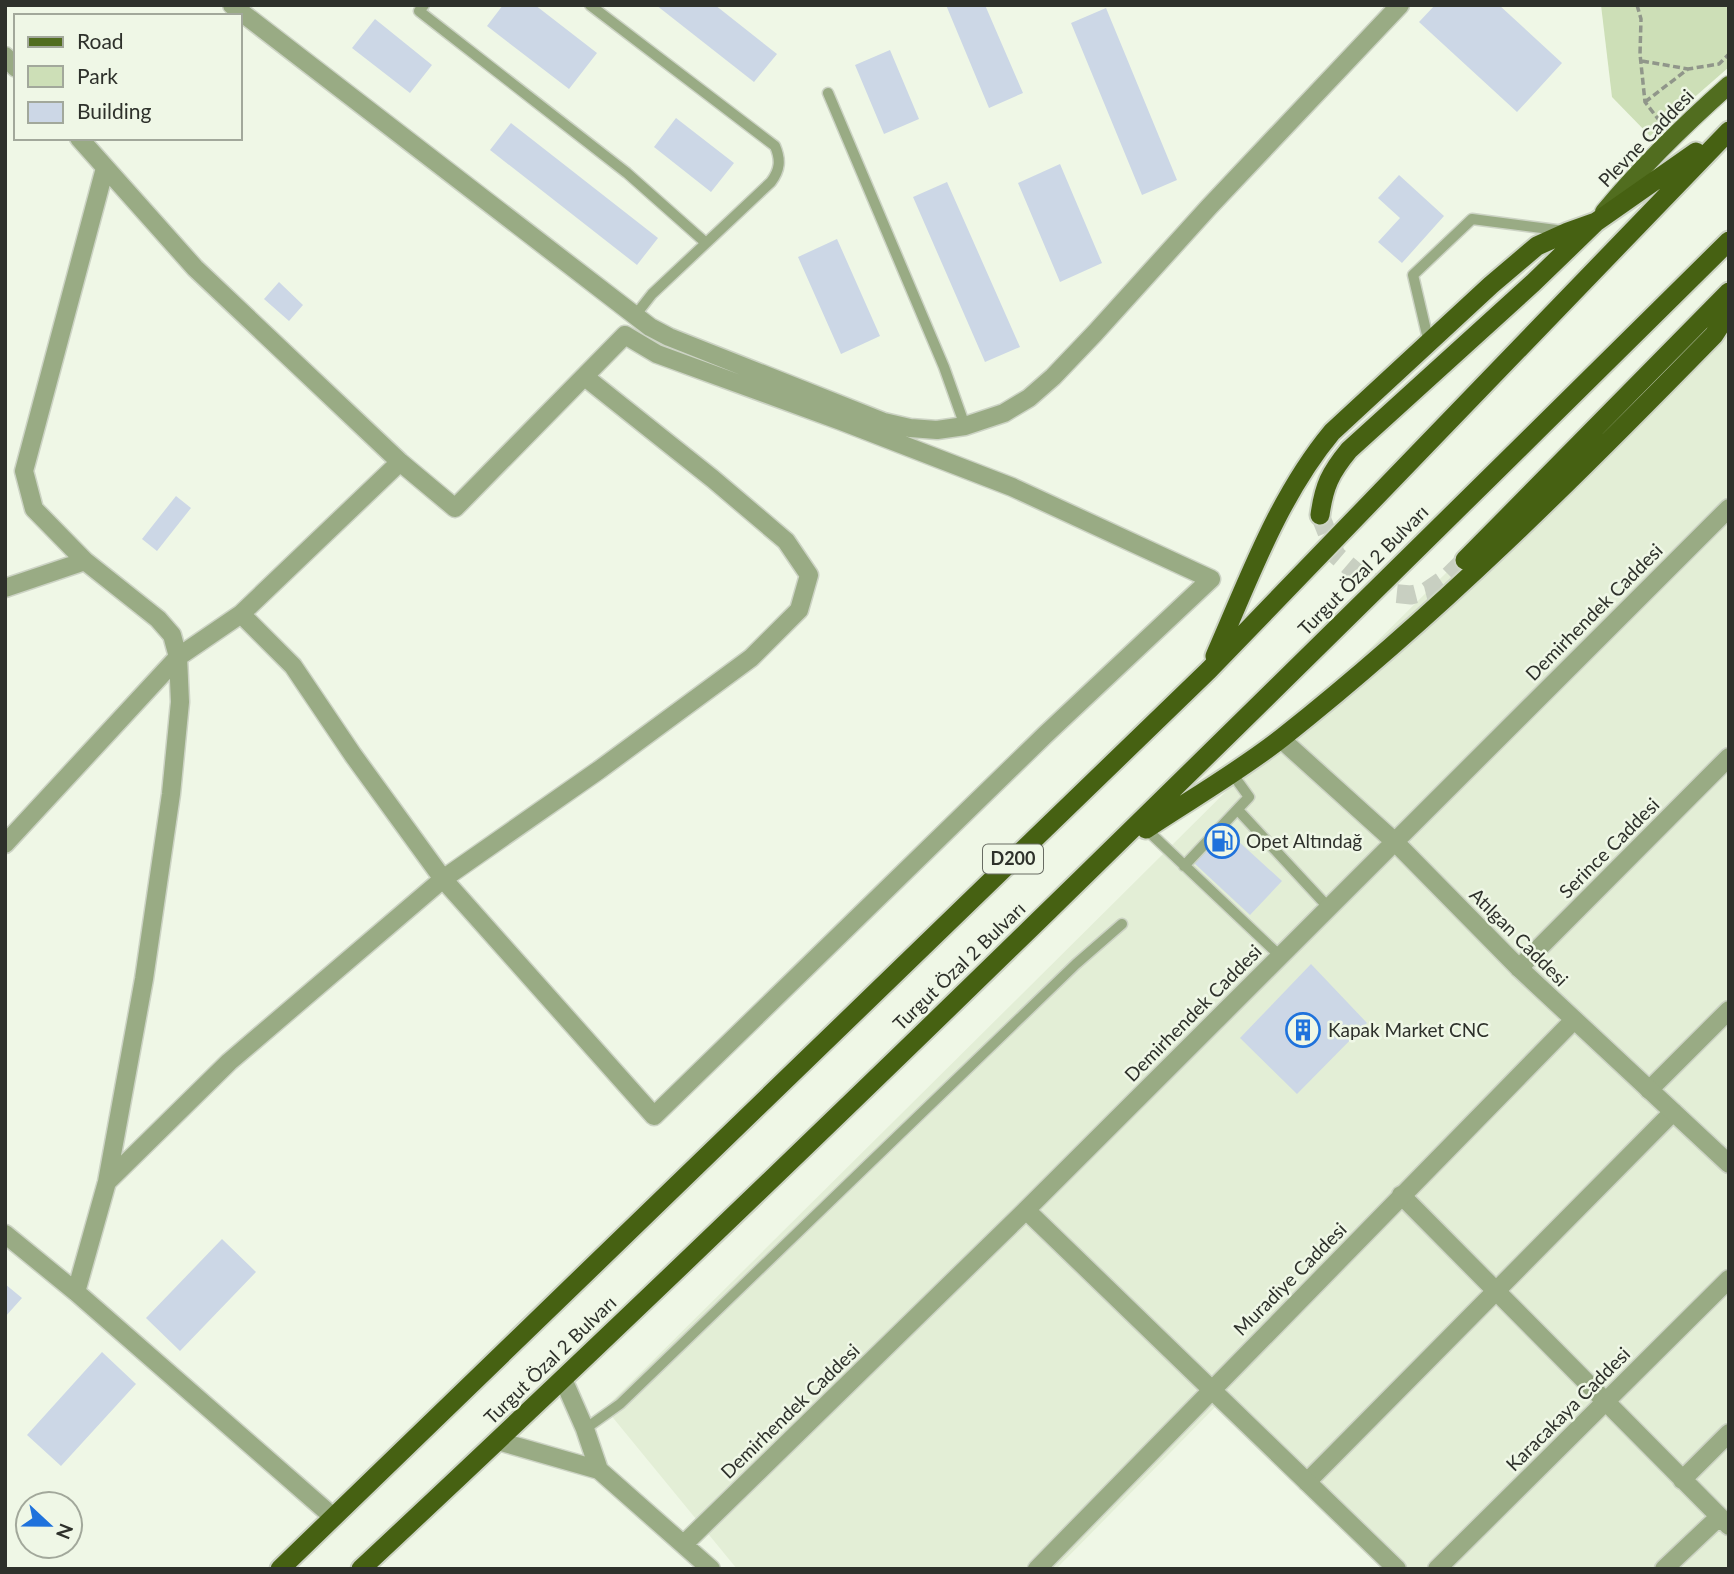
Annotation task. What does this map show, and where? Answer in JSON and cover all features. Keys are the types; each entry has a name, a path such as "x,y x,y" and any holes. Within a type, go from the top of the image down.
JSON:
{"highway":[{"name":"Turgut Özal 2 Bulvarı","path":"1320,515 1323,490 1332,470 1349,450 1596,222 1729,130"},
{"name":"Turgut Özal 2 Bulvarı","path":"280,1569 1209,670 1729,130"},
{"name":"Turgut Özal 2 Bulvarı","path":"1209,670 1255,564 1310,459 1349,415 1537,246 1596,222"},
{"name":"Turgut Özal 2 Bulvarı","path":"361,1569 563,1379 1107,855 1729,241"},
{"path":"1465,560 1729,292"},
{"path":"1107,855 1281,739 1417,624 1571,481 1714,335 1729,312"}],"main road":[{"name":"Plevne Caddesi","path":"1596,222 1631,179 1672,136 1729,85"}],"street":[{"path":"232,5 634,317 669,337 884,422 937,430 965,426 1004,414 1029,398 1053,377 1400,5"},
{"path":"81,140 195,268 400,462 455,508 625,335 657,354 1012,487 1211,579 1045,736 654,1116 443,878 353,755 293,666 241,614"},
{"path":"76,1292 107,1182 144,979 171,794 180,702 178,657 172,635 158,619 85,561 34,509 24,471 105,168"},
{"path":"107,1182 229,1062 443,878 751,659 799,610 809,575 786,541 585,377"},
{"path":"5,844 178,657 241,614 400,462"},
{"name":"Demirhendek Caddesi","path":"684,1544 1026,1210 1729,508"},
{"path":"5,588 85,561"},
{"name":"Atılgan Caddesi","path":"1281,739 1394,841 1519,968 1729,1164"},
{"name":"Serince Caddesi","path":"1519,968 1729,757"},
{"path":"1649,1090 1729,1010"},
{"name":"Muradiye Caddesi","path":"1037,1569 1574,1020"},
{"path":"1307,1482 1673,1112"},
{"path":"1401,1195 1724,1522 1664,1569"},
{"path":"1026,1210 1397,1569"},
{"path":"5,1234 76,1292 332,1516"},
{"name":"Karacakaya Caddesi","path":"1437,1569 1729,1279"},
{"path":"563,1379 599,1470"},
{"path":"1682,1480 1729,1433"},
{"path":"498,1441 599,1470 711,1569"}],"lane":[{"path":"424,5 419,11 628,173 706,243"},
{"path":"590,5 775,146 780,162 776,176 652,294 634,317"},
{"path":"828,93 944,367 965,426"},
{"path":"1429,343 1413,275 1472,219 1568,232"},
{"path":"1184,866 1249,797 1231,772"},
{"path":"1238,810 1328,907"},
{"path":"1146,829 1280,956"},
{"path":"585,1429 620,1404 1076,964 1122,924"}],"path":[{"path":"1637,5 1641,19 1645,102 1672,136"},
{"path":"1641,61 1688,69 1718,64 1729,54"},
{"path":"1645,102 1688,69"}],"shaded area":[{"path":"1729,292 1729,1569 1400,1569 1222,1400 1056,1569 737,1569 605,1408"}],"green space":[{"path":"1601,5 1729,5 1729,67 1650,136 1612,97"}],"building":[{"path":"503,5 535,5 597,53 569,89 487,26"},
{"path":"656,5 715,5 777,54 754,82"},
{"path":"946,5 985,5 1023,93 989,108"},
{"path":"1435,5 1499,5 1562,63 1517,112 1419,22"},
{"path":"1106,8 1177,180 1142,195 1071,23"},
{"path":"375,19 432,65 410,93 352,48"},
{"path":"890,50 919,119 884,134 855,65"},
{"path":"676,118 734,163 711,192 654,147"},
{"path":"511,123 658,238 637,265 490,150"},
{"path":"1060,164 1102,263 1060,282 1018,183"},
{"path":"1399,175 1444,216 1402,263 1378,242 1400,218 1378,198"},
{"path":"947,182 1020,347 985,362 913,197"},
{"path":"837,239 880,336 841,354 798,257"},
{"path":"279,282 303,305 289,321 264,299"},
{"path":"176,496 191,508 157,551 142,539"},
{"path":"1225,829 1282,881 1250,915 1194,863"},
{"name":"Kapak Market CNC","path":"1311,964 1367,1023 1297,1094 1240,1038"},
{"path":"222,1239 256,1272 180,1351 146,1318"},
{"path":"5,1284 22,1298 5,1317"},
{"path":"102,1352 136,1384 61,1466 27,1435"}],"tunnel":[{"path":"1320,515 1336,555 1357,573 1391,593 1411,595 1427,591 1449,576 1465,560"}],"place":[{"name":"Opet Altındağ","path":"1222,841"},
{"name":"Kapak Market CNC","path":"1303,1030"}]}
